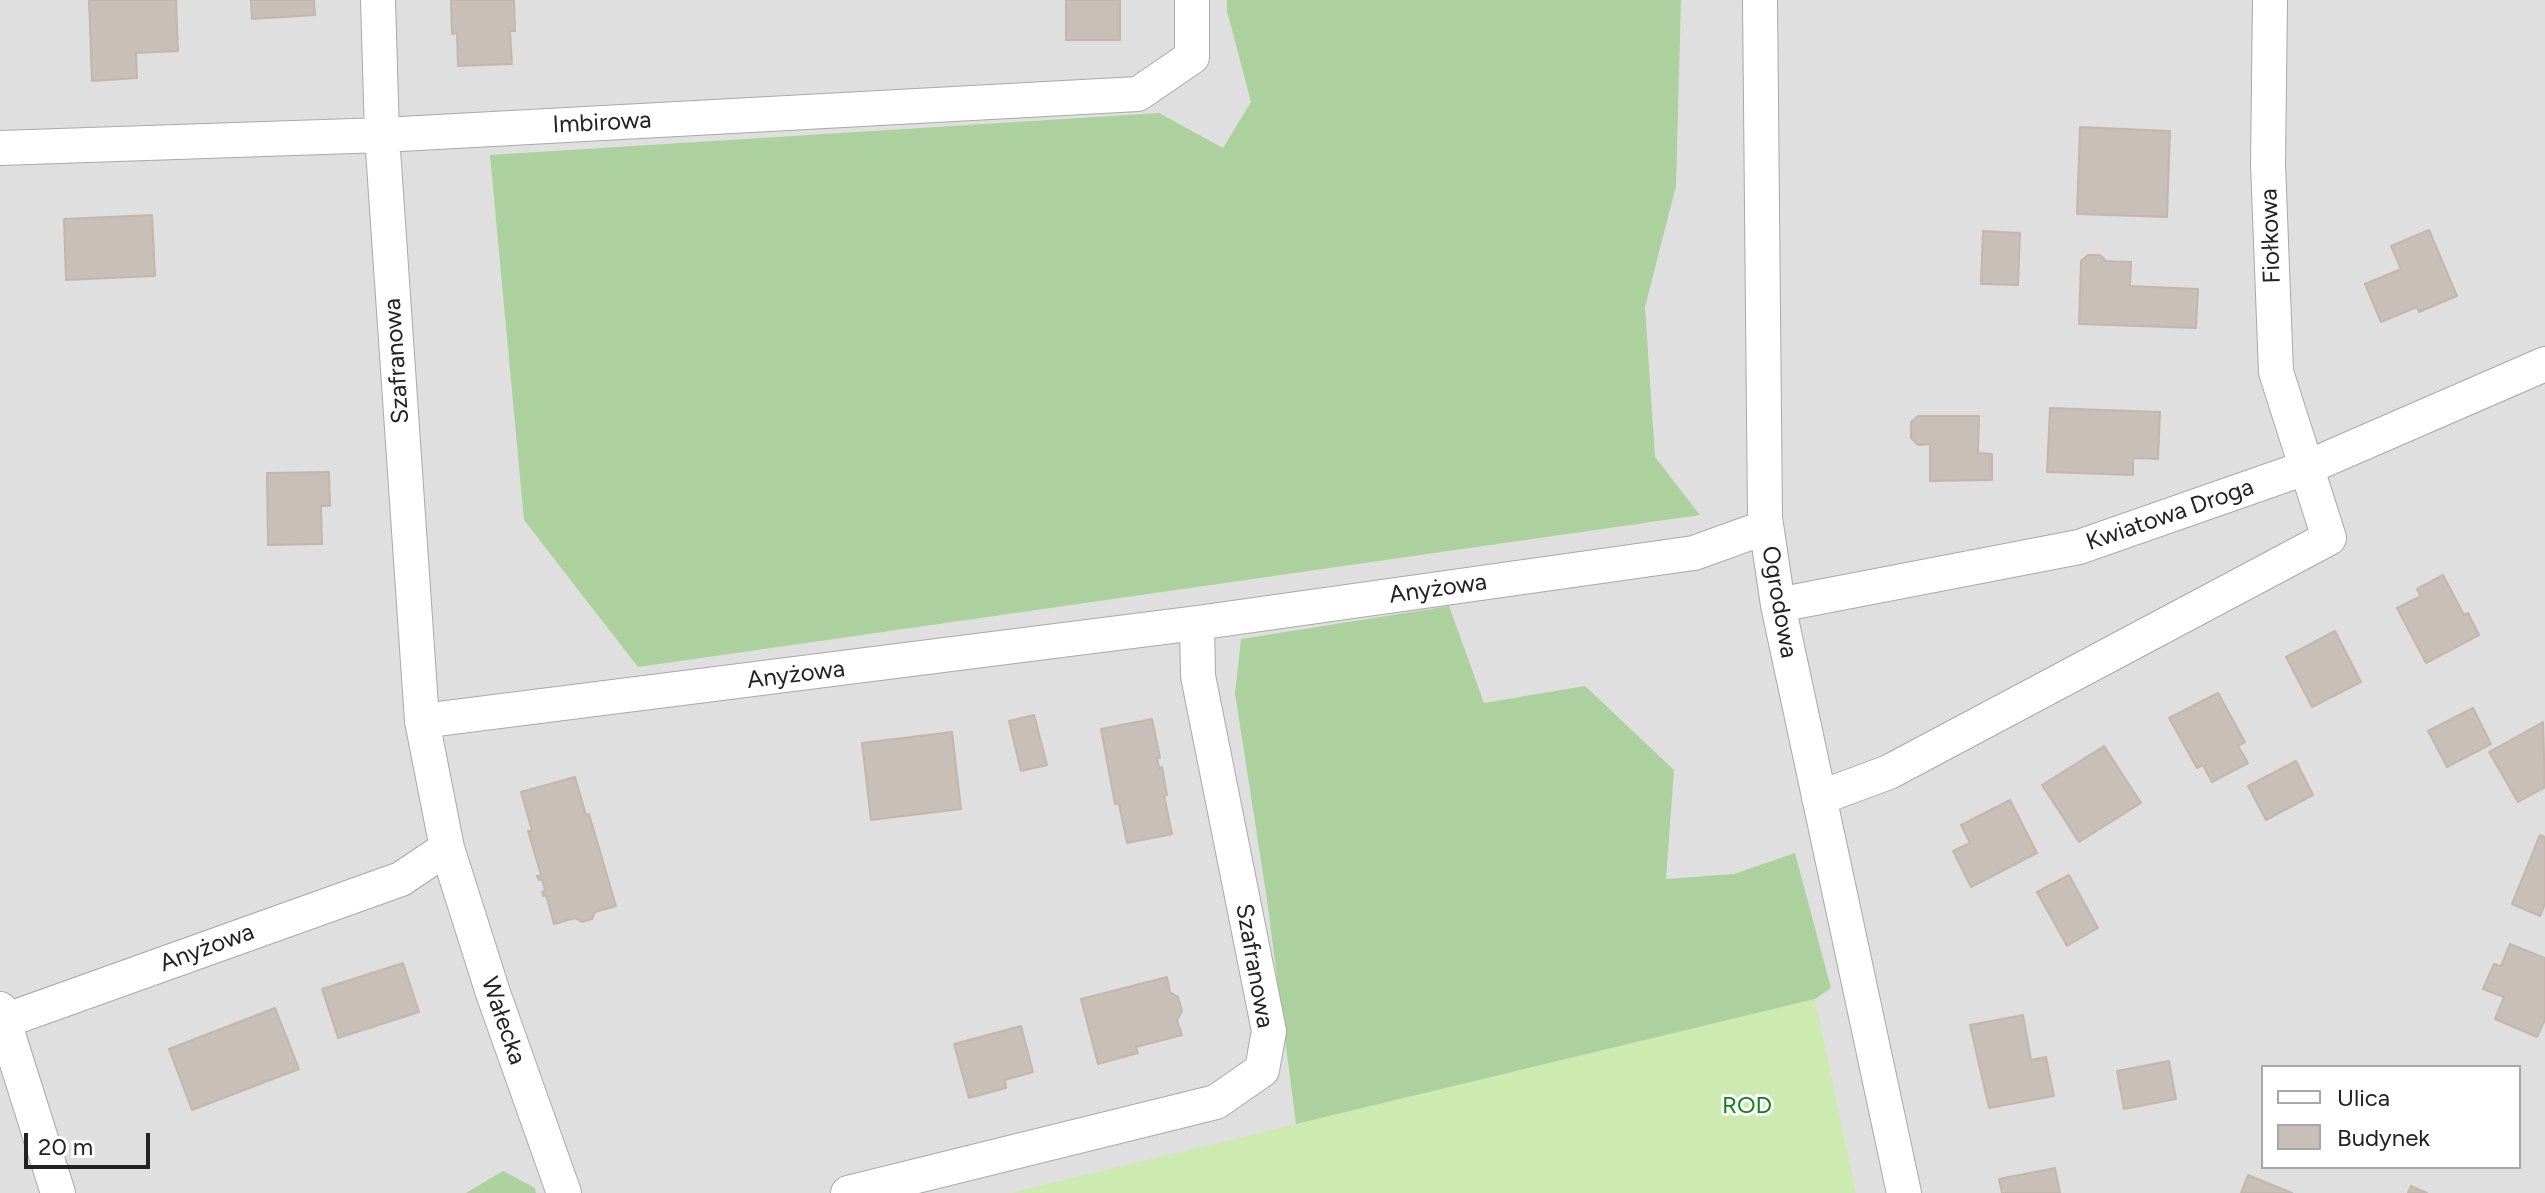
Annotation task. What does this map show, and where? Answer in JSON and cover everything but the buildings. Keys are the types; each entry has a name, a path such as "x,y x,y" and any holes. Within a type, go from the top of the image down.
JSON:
{"street":[{"name":"Szafranowa","path":"378,0 382,135 422,721"},
{"name":"Imbirowa","path":"0,148 382,135 1138,94 1192,57 1192,0"},
{"name":"Ogrodowa","path":"1760,0 1766,527 1778,605 1904,1193"},
{"name":"Fiołkowa","path":"1819,798 1889,772 2329,538 2276,372 2268,164 2270,0"},
{"name":"Kwiatowa Droga","path":"1778,605 2079,547 2308,467 2545,364"},
{"name":"Anyżowa","path":"422,721 1197,623 1694,553 1766,527"},
{"name":"Szafranowa","path":"848,1193 1216,1102 1262,1070 1269,1031 1198,676 1197,623"},
{"path":"422,721 447,848"},
{"name":"Anyżowa","path":"2,1015 401,879 447,848"},
{"name":"Wałecka","path":"447,848 493,993 564,1193"},
{"path":"2,1015 58,1193"}],"shaded area":[{"path":"0,0 2545,0 2545,1193 0,1193"}],"green space":[{"path":"1227,0 1681,0 1676,186 1645,307 1655,457 1700,515 638,667 524,520 490,155 1159,113 1223,148 1251,102 1227,11"},
{"path":"1449,606 1484,703 1585,686 1674,770 1666,879 1734,874 1795,853 1831,988 1815,999 1296,1124 1267,900 1235,693 1241,639"},
{"name":"ROD","path":"1815,999 1856,1193 1010,1193"},
{"path":"503,1171 535,1188 536,1193 466,1193"}]}
